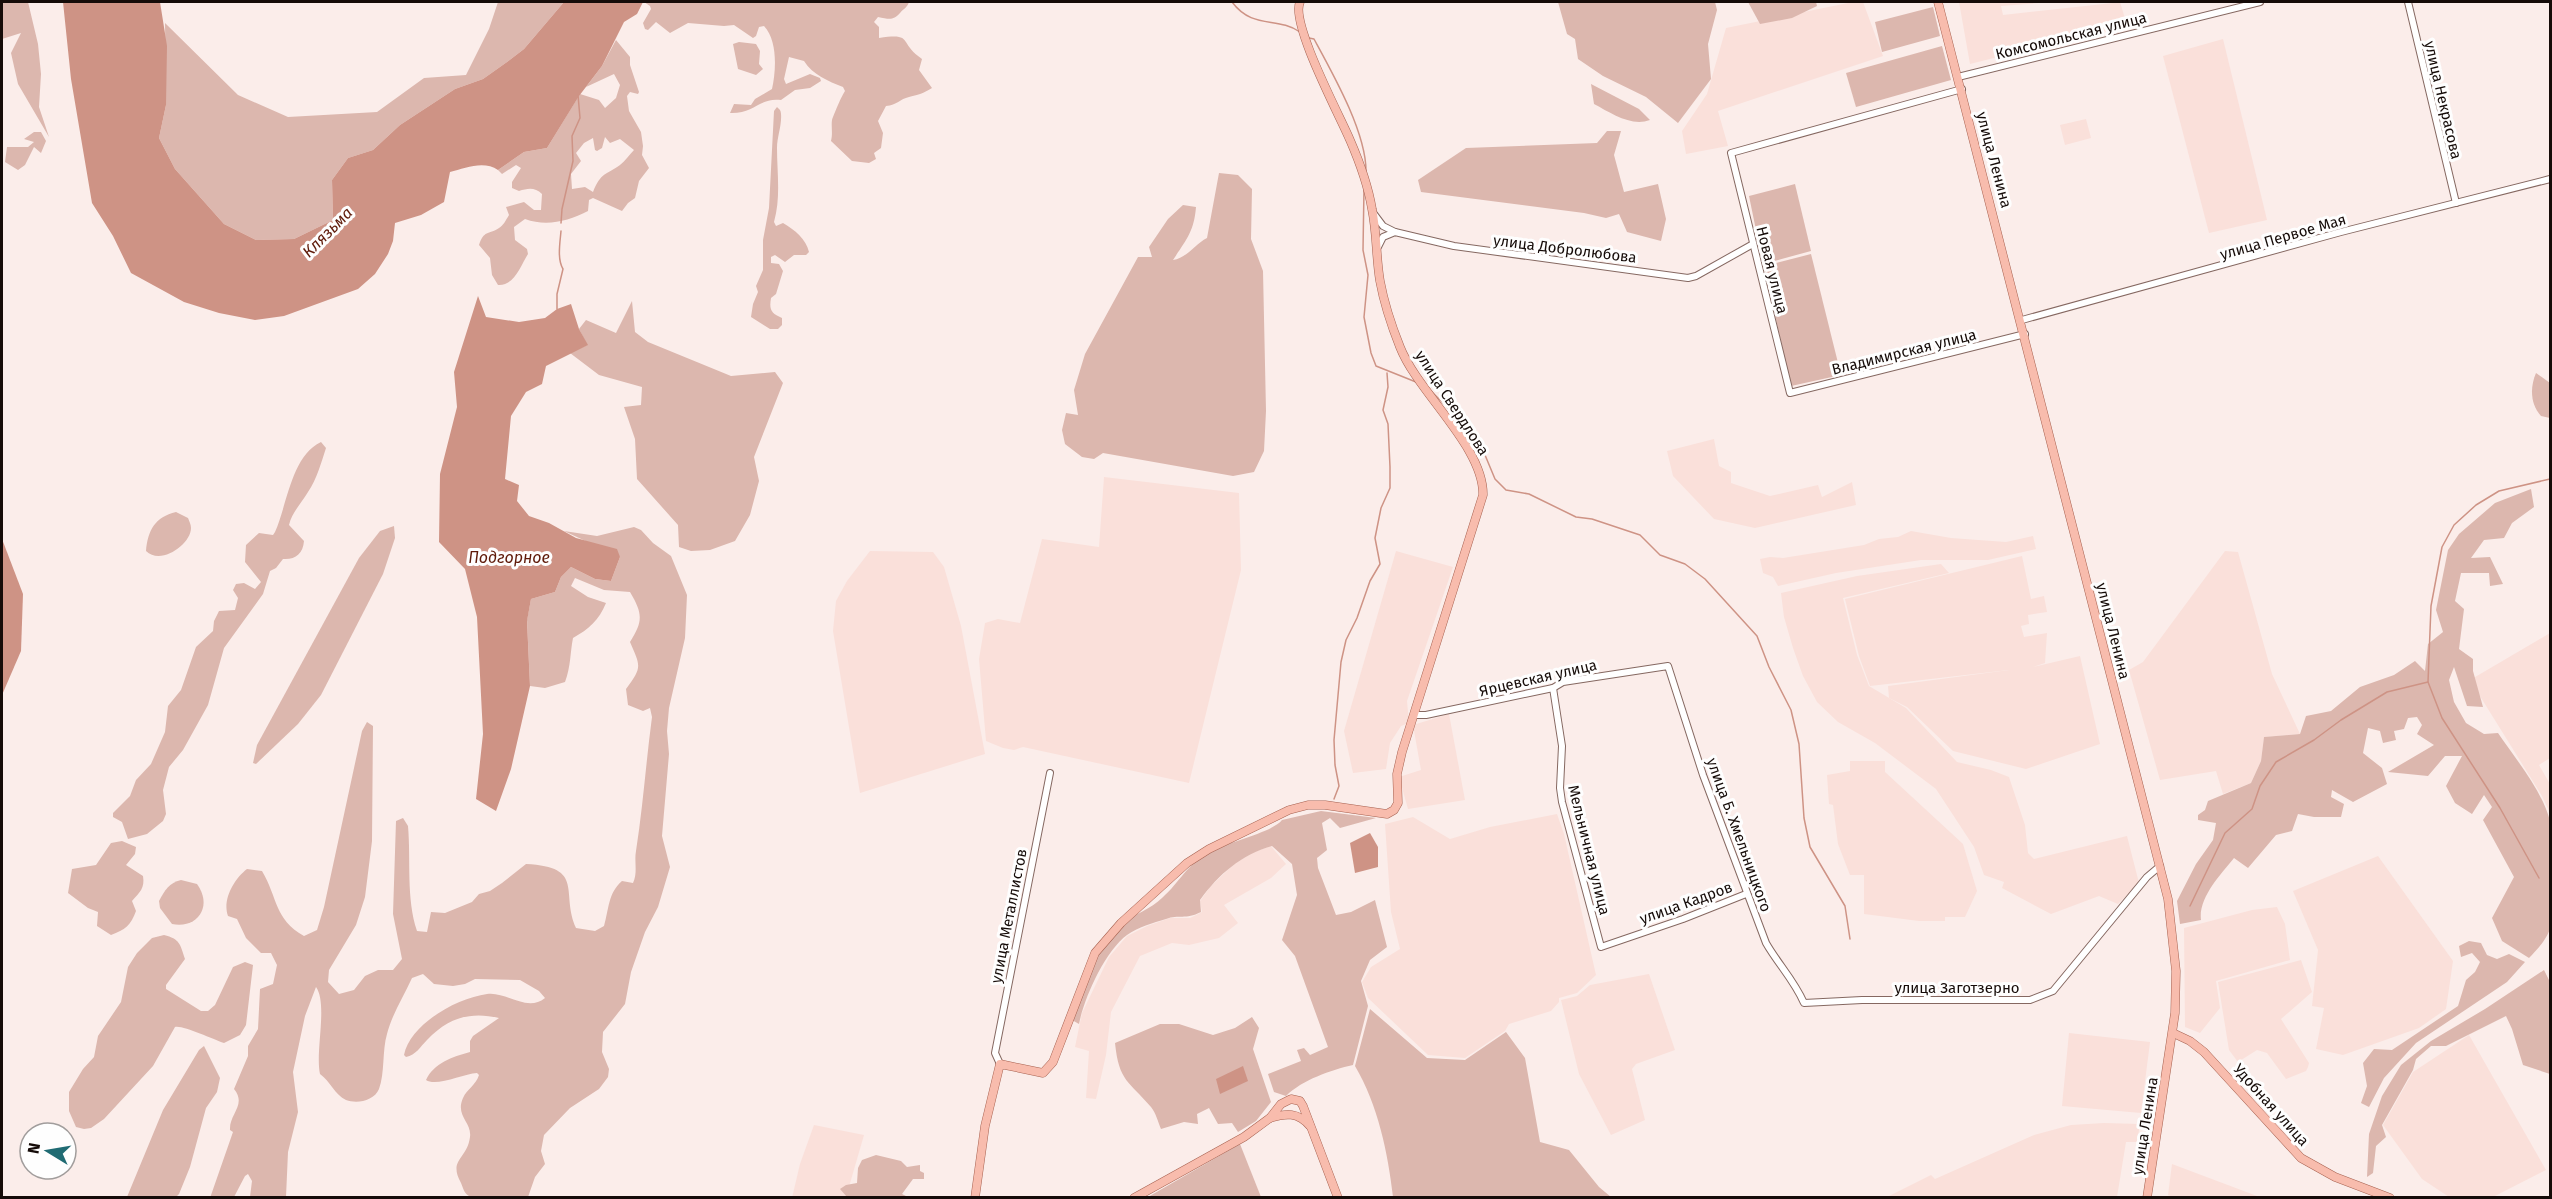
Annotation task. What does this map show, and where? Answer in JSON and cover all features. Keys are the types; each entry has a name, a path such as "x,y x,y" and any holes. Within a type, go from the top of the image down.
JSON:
{"main road":[{"name":"улица Ленина","path":"1938,2 2022,320 2168,898 2175,958 2176,991 2173,1033 2147,1197"},
{"name":"улица Свердлова","path":"1000,1064 1043,1073 1053,1062 1095,953 1121,923 1187,863 1209,849 1289,810 1325,805 1387,814 1397,806 1396,774 1483,495 1483,484 1476,461 1429,397 1400,348 1381,283 1373,211 1366,180 1310,52 1299,3"},
{"name":"Удобная улица","path":"2173,1033 2190,1041 2204,1052 2301,1158 2328,1174 2390,1197"},
{"path":"975,1197 985,1126 1000,1064"},
{"path":"1134,1197 1244,1137 1275,1114 1287,1100 1295,1099 1300,1101 1302,1113 1311,1127 1338,1197"},
{"path":"1275,1114 1302,1113"}],"street":[{"name":"Комсомольская улица","path":"1959,77 2260,2"},
{"name":"улица Некрасова","path":"2408,2 2456,203"},
{"name":"Новая улица","path":"1790,393 1731,153 1962,89"},
{"name":"улица Первое Мая","path":"2022,320 2550,178"},
{"path":"1373,211 1383,226 1395,232"},
{"path":"1376,250 1383,237 1395,232"},
{"name":"улица Добролюбова","path":"1395,232 1454,246 1688,278 1696,276 1753,244"},
{"name":"Владимирская улица","path":"1790,393 2025,334"},
{"name":"Ярцевская улица","path":"1414,716 1426,716 1552,688 1563,682 1668,666"},
{"name":"улица Б. Хмельницкого","path":"1668,666 1703,775 1746,894 1766,943 1795,983 1804,1003"},
{"name":"Мельничная улица","path":"1552,688 1562,746 1560,788 1562,802 1600,947"},
{"name":"улица Металлистов","path":"1000,1064 995,1053 1050,773"},
{"name":"улица Заготзерно","path":"1804,1003 1862,1000 2030,1000 2053,991 2147,877 2160,866"},
{"name":"улица Кадров","path":"1600,947 1683,920 1746,894"}],"shaded area":[{"path":"2,2 28,2 38,44 41,74 39,107 49,137 18,84 11,53 21,33 2,39"},
{"path":"498,2 564,2 524,49 507,62 483,79 455,89 400,125 373,150 348,158 332,180 333,220 294,239 256,240 224,224 175,169 159,138 166,105 165,23 238,95 288,117 377,112 424,78 466,75 489,29"},
{"path":"644,2 909,2 895,17 888,19 878,17 874,22 879,27 879,38 902,38 922,59 919,70 932,88 886,106 878,121 883,133 881,148 874,153 876,159 869,163 852,161 831,141 832,120 845,91 843,87 816,74 804,61 789,57 784,79 786,84 810,74 820,78 821,81 810,88 795,90 781,100 768,101 745,111 730,113 734,104 751,105 755,99 772,89 775,65 774,48 769,32 764,26 759,27 753,38 734,25 688,23 670,33 656,22 648,30 645,29 643,23 651,9"},
{"path":"1558,2 1715,2 1717,10 1708,44 1711,79 1678,123 1646,97 1603,76 1578,59 1575,39 1567,34"},
{"path":"1748,2 1816,2 1817,6 1792,18 1760,24"},
{"path":"1853,2 1863,2 1883,56 1718,111 1728,146 1686,154 1682,131 1707,94 1726,28"},
{"path":"1959,2 2052,2 2001,6 2003,15 2113,3 2065,2 2120,2 2127,25 1970,64"},
{"path":"1933,7 1940,36 1882,52 1875,22"},
{"path":"2223,39 2267,220 2209,233 2163,56"},
{"path":"616,40 630,57 630,65 639,92 638,94 630,92 627,96 629,111 641,132 642,155 649,168 639,181 635,198 622,211 593,198 589,200 588,211 573,218 549,223 525,219 514,227 515,240 527,249 528,254 512,279 498,285 492,275 490,258 479,245 481,240 503,224 509,215 506,207 524,202 534,210 541,210 542,194 534,189 519,191 512,188 512,182 521,168 516,165 502,174 498,170 524,152 547,148 580,94 599,100 605,108 616,98 620,85 614,74 586,87 602,66","holes":["605,137 610,143 620,139 634,150 620,165 601,177 593,192 585,187 572,189 571,174 581,161 576,153 584,143 593,138 597,151 602,148"]},
{"path":"739,42 756,44 760,51 759,64 763,69 756,75 738,69 733,44"},
{"path":"1942,46 1951,80 1856,107 1846,73"},
{"path":"1591,84 1639,109 1650,120 1636,122 1628,120 1594,104"},
{"path":"777,107 781,112 781,118 777,148 778,185 774,222 776,226 783,223 796,232 803,239 809,252 806,255 794,255 785,262 775,255 771,257 771,263 779,264 783,271 770,305 773,313 782,318 782,325 778,329 770,329 751,317 758,292 756,286 763,270 763,240 769,208 774,111"},
{"path":"2086,119 2091,138 2065,145 2060,125"},
{"path":"1607,131 1621,131 1614,155 1624,192 1658,184 1666,219 1661,241 1627,232 1619,214 1606,218 1584,213 1421,192 1418,180 1466,148 1597,143"},
{"path":"34,132 41,132 46,141 41,153 34,147 25,165 18,170 5,162 7,147 28,147 34,142 24,139"},
{"path":"1219,173 1238,175 1252,189 1251,239 1263,271 1266,411 1264,451 1254,472 1233,476 1103,453 1094,459 1082,457 1065,444 1062,430 1066,413 1078,415 1074,390 1085,354 1138,257 1152,257 1149,247 1168,219 1183,205 1196,207 1195,216 1189,235 1173,260 1183,257 1207,238"},
{"path":"1795,184 1811,251 1763,264 1749,196"},
{"path":"1811,254 1841,375 1791,386 1764,266"},
{"path":"632,301 635,332 648,342 731,376 775,372 783,383 754,457 759,481 750,515 735,541 710,550 691,551 679,547 678,525 637,479 635,439 624,407 641,405 642,387 599,375 570,353 587,345 579,329 586,320 616,333"},
{"path":"2536,373 2550,383 2550,418 2541,416 2533,401 2532,390"},
{"path":"1714,439 1719,466 1731,472 1731,483 1770,496 1818,485 1822,497 1852,482 1856,505 1755,528 1714,519 1673,476 1667,451"},
{"path":"321,442 326,448 318,471 289,525 304,541 302,549 295,557 283,559 276,568 270,571 263,594 224,648 208,705 183,750 169,767 163,790 166,814 163,821 147,834 128,839 122,822 113,817 113,813 130,796 136,780 151,764 165,732 168,706 181,690 196,647 213,631 214,621 219,611 235,610 238,598 233,590 236,584 244,583 255,589 261,582 245,562 246,545 259,533 273,535 296,470 311,449"},
{"path":"1104,477 1239,493 1241,570 1189,783 1023,747 1014,750 1003,748 986,741 979,659 985,623 998,619 1020,623 1042,539 1099,547"},
{"path":"2531,489 2534,507 2512,523 2504,538 2484,540 2471,558 2490,557 2503,584 2490,586 2489,573 2461,573 2455,601 2464,609 2459,649 2473,659 2473,671 2483,707 2467,706 2454,667 2449,680 2454,702 2466,723 2484,734 2498,733 2528,776 2550,821 2551,921 2549,932 2538,948 2529,958 2502,941 2492,918 2514,877 2483,820 2492,807 2484,795 2472,814 2455,803 2446,786 2462,756 2445,756 2428,776 2388,772 2434,745 2417,734 2422,725 2417,717 2408,718 2404,729 2394,731 2396,740 2383,743 2380,731 2368,728 2363,753 2382,768 2387,784 2353,802 2332,790 2331,797 2344,804 2341,817 2314,817 2298,814 2292,831 2276,835 2248,868 2234,858 2207,895 2203,903 2201,920 2180,924 2177,901 2196,864 2213,840 2216,823 2198,820 2198,815 2205,810 2208,801 2251,783 2261,761 2264,737 2300,734 2306,716 2331,711 2360,687 2394,675 2415,661 2425,671 2428,644 2443,632 2436,610 2448,550 2459,534 2495,503"},
{"path":"176,512 188,518 190,534 181,546 167,555 152,555 146,551 151,531 163,517"},
{"path":"394,526 395,538 383,574 321,695 298,724 256,764 253,763 257,745 359,558 380,531"},
{"path":"634,527 641,530 653,543 671,556 687,595 685,638 669,708 667,731 669,754 662,836 670,867 658,907 645,932 631,972 625,1004 603,1032 602,1052 609,1069 608,1077 599,1089 570,1108 544,1135 541,1151 545,1164 535,1177 528,1197 471,1197 464,1192 456,1169 466,1151 470,1137 461,1104 479,1075 477,1073 436,1082 426,1080 439,1065 470,1052 470,1041 473,1036 499,1018 478,1015 460,1018 443,1026 415,1053 406,1057 404,1055 408,1044 415,1033 436,1014 475,996 502,995 524,1003 538,1002 545,998 539,991 520,980 475,979 453,986 434,984 423,974 412,978 389,1027 379,1089 369,1099 355,1102 342,1098 320,1074 321,1005 316,987 305,1016 293,1072 298,1112 288,1152 286,1197 250,1197 252,1181 248,1174 234,1197 210,1198 233,1132 230,1130 230,1124 239,1100 234,1089 248,1056 248,1046 258,1029 260,989 273,984 277,965 271,953 261,953 246,938 237,919 228,916 227,903 230,890 247,869 262,871 287,922 304,936 317,930 362,731 367,722 373,726 372,841 365,897 356,925 329,970 328,982 339,994 354,990 365,976 378,970 393,970 402,959 393,914 396,821 403,818 408,826 411,906 417,931 427,932 431,912 445,913 472,902 479,894 490,891 526,864 545,866 557,870 564,876 568,884 576,928 595,931 604,926 617,886 622,881 633,883 652,717 650,708 643,711 628,705 626,689 638,667 630,642 639,623 637,606 630,592 604,590 575,578 571,586 588,597 606,603 593,624 573,638 565,682 545,688 530,686 527,620 531,599 555,592 561,577 571,567 595,579 611,581 620,557 564,531 597,536"},
{"path":"1911,531 1951,538 2006,542 2033,536 2036,549 1988,560 1921,560 1836,573 1778,586 1773,577 1763,573 1760,559 1783,558 1864,545 1879,539 1898,537"},
{"path":"870,551 933,552 944,567 961,626 985,754 860,793 833,631 836,601 847,581"},
{"path":"1396,551 1453,567 1407,701 1409,723 1401,726 1390,743 1386,769 1353,773 1344,731"},
{"path":"2225,551 2238,552 2272,674 2300,734 2264,737 2261,761 2251,783 2223,794 2216,771 2160,780 2129,670 2143,662"},
{"path":"2022,556 2031,599 2044,596 2047,612 2028,615 2029,624 2021,626 2024,637 2047,633 2045,663 2033,667 2080,656 2100,744 2026,769 1953,751 1907,707 1889,698 1888,686 2009,670 1870,686 1859,656 1845,599"},
{"path":"1941,564 1949,573 1843,598 1857,655 1869,686 1906,708 1957,762 2009,777 2025,825 2028,853 2034,859 2127,836 2139,883 2118,904 2099,896 2051,914 2002,888 2004,882 1984,875 1974,847 1936,789 1875,743 1838,722 1817,702 1803,676 1784,617 1781,593 1857,576"},
{"path":"2550,633 2550,758 2539,765 2550,784 2550,813 2542,796 2470,680"},
{"path":"1449,714 1465,800 1408,809 1399,777 1421,770 1413,725"},
{"path":"1850,761 1885,761 1885,772 1963,844 1977,891 1965,917 1945,917 1945,921 1919,921 1864,914 1864,875 1850,875 1838,844 1833,805 1829,804 1827,775 1850,771"},
{"path":"1321,811 1376,818 1340,828 1330,818 1322,823 1327,850 1317,858 1318,868 1336,915 1351,912 1375,900 1387,947 1370,960 1361,981 1368,1006 1353,1065 1317,1076 1286,1096 1274,1092 1268,1074 1301,1061 1297,1050 1304,1048 1310,1055 1328,1047 1295,956 1282,940 1297,895 1292,864 1272,846 1241,860 1223,874 1200,900 1201,912 1156,922 1127,935 1103,963 1086,1001 1079,1024 1072,1020 1091,967 1104,943 1123,923 1162,898 1195,862 1211,851 1270,829 1282,820"},
{"path":"1557,814 1564,834 1596,975 1577,993 1559,998 1559,1002 1551,1011 1509,1024 1505,1031 1465,1058 1428,1055 1368,998 1362,982 1371,967 1400,949 1391,912 1385,824 1413,817 1450,839 1490,827"},
{"path":"122,841 136,847 135,854 126,865 143,876 143,887 132,901 136,911 130,923 124,929 111,935 97,926 98,912 88,908 68,893 72,869 96,865 111,843"},
{"path":"1271,846 1286,864 1271,878 1224,905 1238,923 1219,938 1189,945 1172,943 1140,956 1111,1012 1106,1055 1096,1099 1086,1098 1089,1051 1075,1047 1082,1013 1109,957 1127,936 1147,926 1170,918 1190,918 1202,912 1200,901 1210,887 1234,864 1254,852"},
{"path":"2378,856 2453,961 2446,1009 2419,1028 2343,1055 2316,1049 2324,1008 2312,1006 2318,950 2293,891"},
{"path":"181,880 197,884 204,900 203,908 196,919 181,925 172,924 160,908 159,901 173,883"},
{"path":"2277,907 2285,924 2290,960 2216,981 2220,1008 2200,1033 2185,1027 2184,928 2252,910"},
{"path":"164,935 179,943 185,959 166,985 166,989 201,1011 208,1011 215,1005 233,967 245,962 253,965 246,1025 240,1035 224,1043 191,1030 175,1027 153,1066 104,1119 91,1128 78,1128 78,1121 73,1121 69,1111 69,1092 83,1069 94,1057 98,1036 121,1002 128,967 137,953 152,938"},
{"path":"2469,941 2481,943 2487,955 2497,959 2509,954 2525,962 2507,982 2416,1043 2384,1078 2369,1107 2361,1103 2367,1086 2363,1063 2374,1049 2392,1050 2458,1006 2466,980 2475,972 2480,962 2472,953 2461,957 2459,946"},
{"path":"2301,960 2312,992 2281,1019 2309,1063 2306,1071 2286,1079 2267,1053 2257,1050 2238,1062 2229,1050 2218,982"},
{"path":"2544,970 2550,982 2550,1074 2523,1065 2506,1016 2446,1046 2431,1046 2416,1059 2413,1070 2382,1125 2386,1137 2376,1146 2373,1173 2367,1177 2369,1134 2382,1096 2401,1065 2431,1041"},
{"path":"1649,974 1675,1050 1636,1064 1632,1069 1645,1120 1611,1135 1579,1074 1561,1000 1577,996 1590,985"},
{"path":"1370,1009 1427,1058 1465,1060 1506,1032 1525,1058 1540,1142 1569,1150 1599,1187 1611,1197 1393,1197 1381,1130 1370,1097 1355,1066"},
{"path":"1252,1017 1259,1028 1253,1049 1271,1102 1256,1121 1238,1132 1232,1123 1218,1124 1209,1108 1197,1114 1198,1124 1184,1122 1161,1129 1153,1109 1122,1074 1115,1043 1160,1024 1179,1024 1213,1035 1235,1028"},
{"path":"2069,1033 2150,1042 2141,1113 2062,1106"},
{"path":"2469,1035 2546,1170 2493,1197 2449,1197 2422,1179 2383,1125 2413,1072"},
{"path":"204,1046 220,1078 217,1092 206,1108 190,1167 179,1194 176,1197 127,1197 163,1110 199,1050"},
{"path":"2140,1124 2137,1142 2126,1142 2117,1197 1887,1197 1931,1175 1935,1179 2034,1135 2071,1125"},
{"path":"814,1125 864,1135 846,1197 792,1198 800,1164"},
{"path":"1240,1144 1261,1197 1148,1197"},
{"path":"876,1155 901,1161 907,1167 920,1165 920,1171 924,1173 924,1179 913,1179 902,1194 908,1197 847,1197 840,1189 857,1183 858,1168 862,1160"},
{"path":"2172,1164 2260,1197 2172,1197 2168,1195"}],"water":[{"name":"Клязьма","path":"63,2 160,2 167,46 166,105 159,138 175,169 224,224 256,240 294,239 333,220 332,180 348,158 373,150 400,125 455,89 483,79 507,62 524,49 564,2 643,2 637,14 624,22 602,66 579,96 547,148 524,152 498,170 481,165 450,172 444,202 421,215 395,223 393,241 388,254 375,274 358,289 284,316 255,320 219,313 184,302 131,273 113,236 92,203 71,79"},
{"name":"Подгорное","path":"478,296 486,317 519,322 545,318 557,309 571,304 579,329 588,345 546,366 542,384 526,392 511,416 505,479 519,485 517,501 529,516 549,523 576,538 617,549 620,557 611,581 595,579 571,567 561,577 555,592 531,599 527,621 530,686 511,769 496,811 476,799 483,734 477,617 465,569 439,542 440,474 457,407 454,372"},
{"path":"2,539 23,594 21,651 2,695"},
{"path":"1370,833 1378,847 1378,867 1355,873 1350,843"},
{"path":"1243,1066 1248,1081 1220,1094 1216,1079"}],"waterway":[{"path":"1232,2 1240,11 1257,20 1291,27 1300,32"},
{"path":"1309,38 1314,39 1355,121 1365,156 1366,171"},
{"path":"561,223 573,161 572,136 580,118 578,95"},
{"path":"1364,188 1363,250 1368,275 1364,317 1371,353 1376,366 1416,382"},
{"path":"557,309 557,294 563,269 559,256 561,231"},
{"path":"1334,799 1339,786 1334,740 1341,662 1346,640 1357,618 1370,581 1380,564 1375,538 1381,508 1390,488 1388,424 1383,410 1388,387 1387,373"},
{"path":"1430,390 1458,418 1476,441 1495,479 1506,490 1529,494 1576,517 1592,519 1640,535 1660,555 1685,564 1705,579 1757,636 1769,667 1791,710 1799,744 1804,818 1810,847 1845,906 1850,939"},
{"path":"2539,878 2500,808 2442,718 2428,682 2431,606 2442,547 2454,525 2476,505 2499,491 2550,479"},
{"path":"2190,906 2225,833 2252,809 2260,786 2276,762 2387,692 2428,682"}]}
